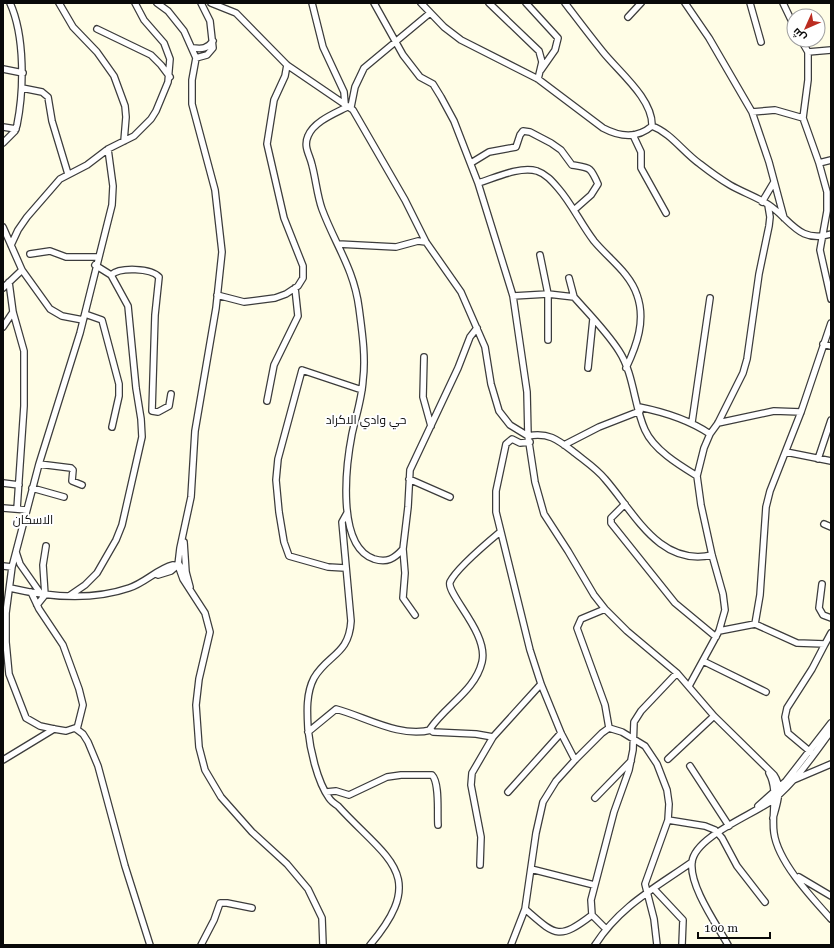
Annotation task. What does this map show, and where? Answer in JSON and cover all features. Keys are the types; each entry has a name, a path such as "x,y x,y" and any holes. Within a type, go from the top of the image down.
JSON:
{"street":[{"path":"3,143 16,129 23,73 17,30 10,3"},
{"path":"59,3 73,26 97,52 114,76 125,106 126,117 124,141"},
{"path":"12,246 18,230 49,190 68,174 82,168 108,149 134,136 151,119 166,90 170,77 171,64 166,48 144,20 135,3"},
{"path":"158,3 168,11 184,31 196,58 192,80 192,104 215,190 222,247 218,295 200,393 194,442 192,497 180,548 178,565 183,579 205,613 210,632 199,679 196,705 198,742 204,766 212,782 232,811 287,864 306,886 322,918 323,945"},
{"path":"196,58 210,53 213,48 210,21 203,3"},
{"path":"211,3 236,13 287,65 348,106"},
{"path":"312,3 323,47 344,92 348,106 404,200 426,242 461,292 485,347 491,384 499,411 510,425 529,439"},
{"path":"374,3 403,55 420,77 436,88 454,121 478,183 514,296 527,392 529,439 535,482 544,514 594,595 605,609 627,631 677,673 714,716 776,778 777,792 773,818"},
{"path":"421,3 430,13 461,40 538,80 604,128 615,134 633,135 645,132 652,126 652,118 645,102 604,54 565,3"},
{"path":"488,3 536,48 541,56 541,70 538,80"},
{"path":"526,3 558,38 555,50 541,70"},
{"path":"628,17 641,3"},
{"path":"685,3 696,17 752,112 784,218"},
{"path":"750,3 761,42"},
{"path":"403,549 396,556 385,561 365,554 355,543 347,513 350,447 362,390 364,357 359,304 354,278 322,210 312,163 306,146 308,136 317,126 348,106 359,77 376,56 430,13"},
{"path":"97,29 151,55 170,77"},
{"path":"192,48 202,49 210,46 213,41"},
{"path":"806,48 808,52 808,80 803,118 819,163 827,192 827,211 820,250 831,300"},
{"path":"808,52 831,50"},
{"path":"218,295 247,302 280,296 295,288 302,282 304,270 284,218 267,144 274,100 285,76 287,65"},
{"path":"3,69 23,73"},
{"path":"22,88 42,92 48,97 52,121 68,174"},
{"path":"752,112 775,110 803,118"},
{"path":"652,126 664,132 698,163 729,185 768,205 803,234 810,237 822,237 831,234"},
{"path":"3,127 16,129"},
{"path":"471,162 489,152 516,147 523,131 538,136 561,150 572,166 583,166 593,172 598,184 591,195 574,210"},
{"path":"633,135 641,152 641,168 666,213"},
{"path":"77,729 66,731 40,726 26,718 6,674 4,642 12,567 32,488 84,317 95,265 113,196 112,172 108,149"},
{"path":"819,163 831,160"},
{"path":"478,183 520,171 538,172 545,175 559,189 594,240 624,273 637,294 641,321 637,344 626,368"},
{"path":"762,202 774,182"},
{"path":"689,686 719,631 725,610 721,586 712,555 701,505 697,476 704,448 743,373 747,359 759,274 769,226 770,217 768,205"},
{"path":"3,228 22,270 52,311 62,316 98,317 102,320 120,389 112,427"},
{"path":"338,244 396,247 418,241 426,242"},
{"path":"30,254 50,251 66,257 97,257"},
{"path":"540,254 548,294 548,340"},
{"path":"69,596 97,573 116,540 122,525 142,437 142,424 135,382 129,312 126,302 111,275 95,265"},
{"path":"111,275 127,269 149,272 159,277 155,315 152,411 158,412 169,406 171,394"},
{"path":"3,288 22,270"},
{"path":"569,278 574,297 593,320 603,329 620,352 648,436 670,458 697,476"},
{"path":"9,282 13,312 24,351 24,406 17,509"},
{"path":"267,401 274,365 298,316 295,288"},
{"path":"514,296 548,294 574,297"},
{"path":"692,422 710,298"},
{"path":"3,327 13,312"},
{"path":"588,368 593,320"},
{"path":"755,624 760,595 766,507 774,481 801,412 831,323"},
{"path":"415,615 403,598 405,574 403,549 409,503 410,470 458,368 470,337 477,328"},
{"path":"823,344 831,346"},
{"path":"424,357 423,397 431,426"},
{"path":"345,568 328,566 289,556 284,542 278,512 276,489 278,459 302,370 362,390"},
{"path":"564,445 639,409 654,410 692,422 710,434"},
{"path":"718,423 774,411 801,412"},
{"path":"818,459 831,420"},
{"path":"575,760 561,733 541,684 530,650 500,532 496,512 496,491 506,444 512,439 520,443 541,434 564,445 604,477 644,528 670,550 690,558 712,555"},
{"path":"786,452 831,461"},
{"path":"39,464 71,468 72,481 82,485"},
{"path":"409,479 450,497"},
{"path":"3,483 19,484"},
{"path":"32,488 64,497"},
{"path":"625,504 611,518 611,523 675,603 716,637"},
{"path":"3,508 27,510"},
{"path":"347,513 342,522 351,621 349,637 313,679 307,703 308,732 312,755 319,777 329,798 383,852 394,867 398,879 398,900 394,911 384,928 370,945"},
{"path":"824,524 831,527"},
{"path":"431,730 432,726 471,684 482,660 483,649 480,639 454,594 450,582 457,573 500,532"},
{"path":"184,535 184,557 190,588"},
{"path":"37,605 43,594 43,565 46,546"},
{"path":"16,552 20,564 43,594"},
{"path":"10,588 43,594 69,596 114,592 129,588 170,566 178,565 184,557"},
{"path":"178,565 186,572"},
{"path":"3,566 12,567"},
{"path":"822,584 819,610 825,616 831,618"},
{"path":"31,592 37,605 63,645 79,689 83,705 77,729"},
{"path":"605,609 581,619 577,628 605,705 609,728"},
{"path":"719,631 755,624 797,643 825,644"},
{"path":"811,753 788,733 784,717 789,705 812,669 831,633"},
{"path":"703,660 766,692"},
{"path":"606,929 592,915 590,904 594,885 631,761 635,718 677,673"},
{"path":"480,865 481,837 471,780 474,769 493,737 541,684"},
{"path":"308,732 330,712 336,709 396,728 418,732 431,730 438,733 476,734 493,737"},
{"path":"668,759 714,716"},
{"path":"811,753 831,723"},
{"path":"609,728 634,739 648,749 661,772 669,798 668,820 653,865 646,880 645,887 654,919 657,945"},
{"path":"511,945 525,910 530,869 543,802 556,781 602,733 609,728"},
{"path":"3,760 54,729"},
{"path":"77,729 83,734 88,742 98,766 125,866 150,945"},
{"path":"752,813 788,781 831,731"},
{"path":"508,792 561,733"},
{"path":"595,798 631,761"},
{"path":"788,781 831,764"},
{"path":"690,766 729,826"},
{"path":"326,792 336,791 349,795 387,777 401,774 432,775 435,780 437,792 438,825"},
{"path":"595,945 606,929 627,907 692,862 700,848 718,833 773,799 777,792"},
{"path":"773,799 773,818 778,847 796,876 831,919"},
{"path":"668,820 705,826 718,833 737,866 765,902"},
{"path":"692,862 692,873 698,888 728,945"},
{"path":"530,869 594,885"},
{"path":"796,876 831,896"},
{"path":"654,889 683,920 682,945"},
{"path":"201,945 214,920 220,904 227,903 252,908"},
{"path":"525,910 550,929 558,932 572,929 592,915"}],"district":[{"name":"حي وادي الاكراد","path":"366,420"},
{"name":"الاسكان","path":"33,520"}]}
